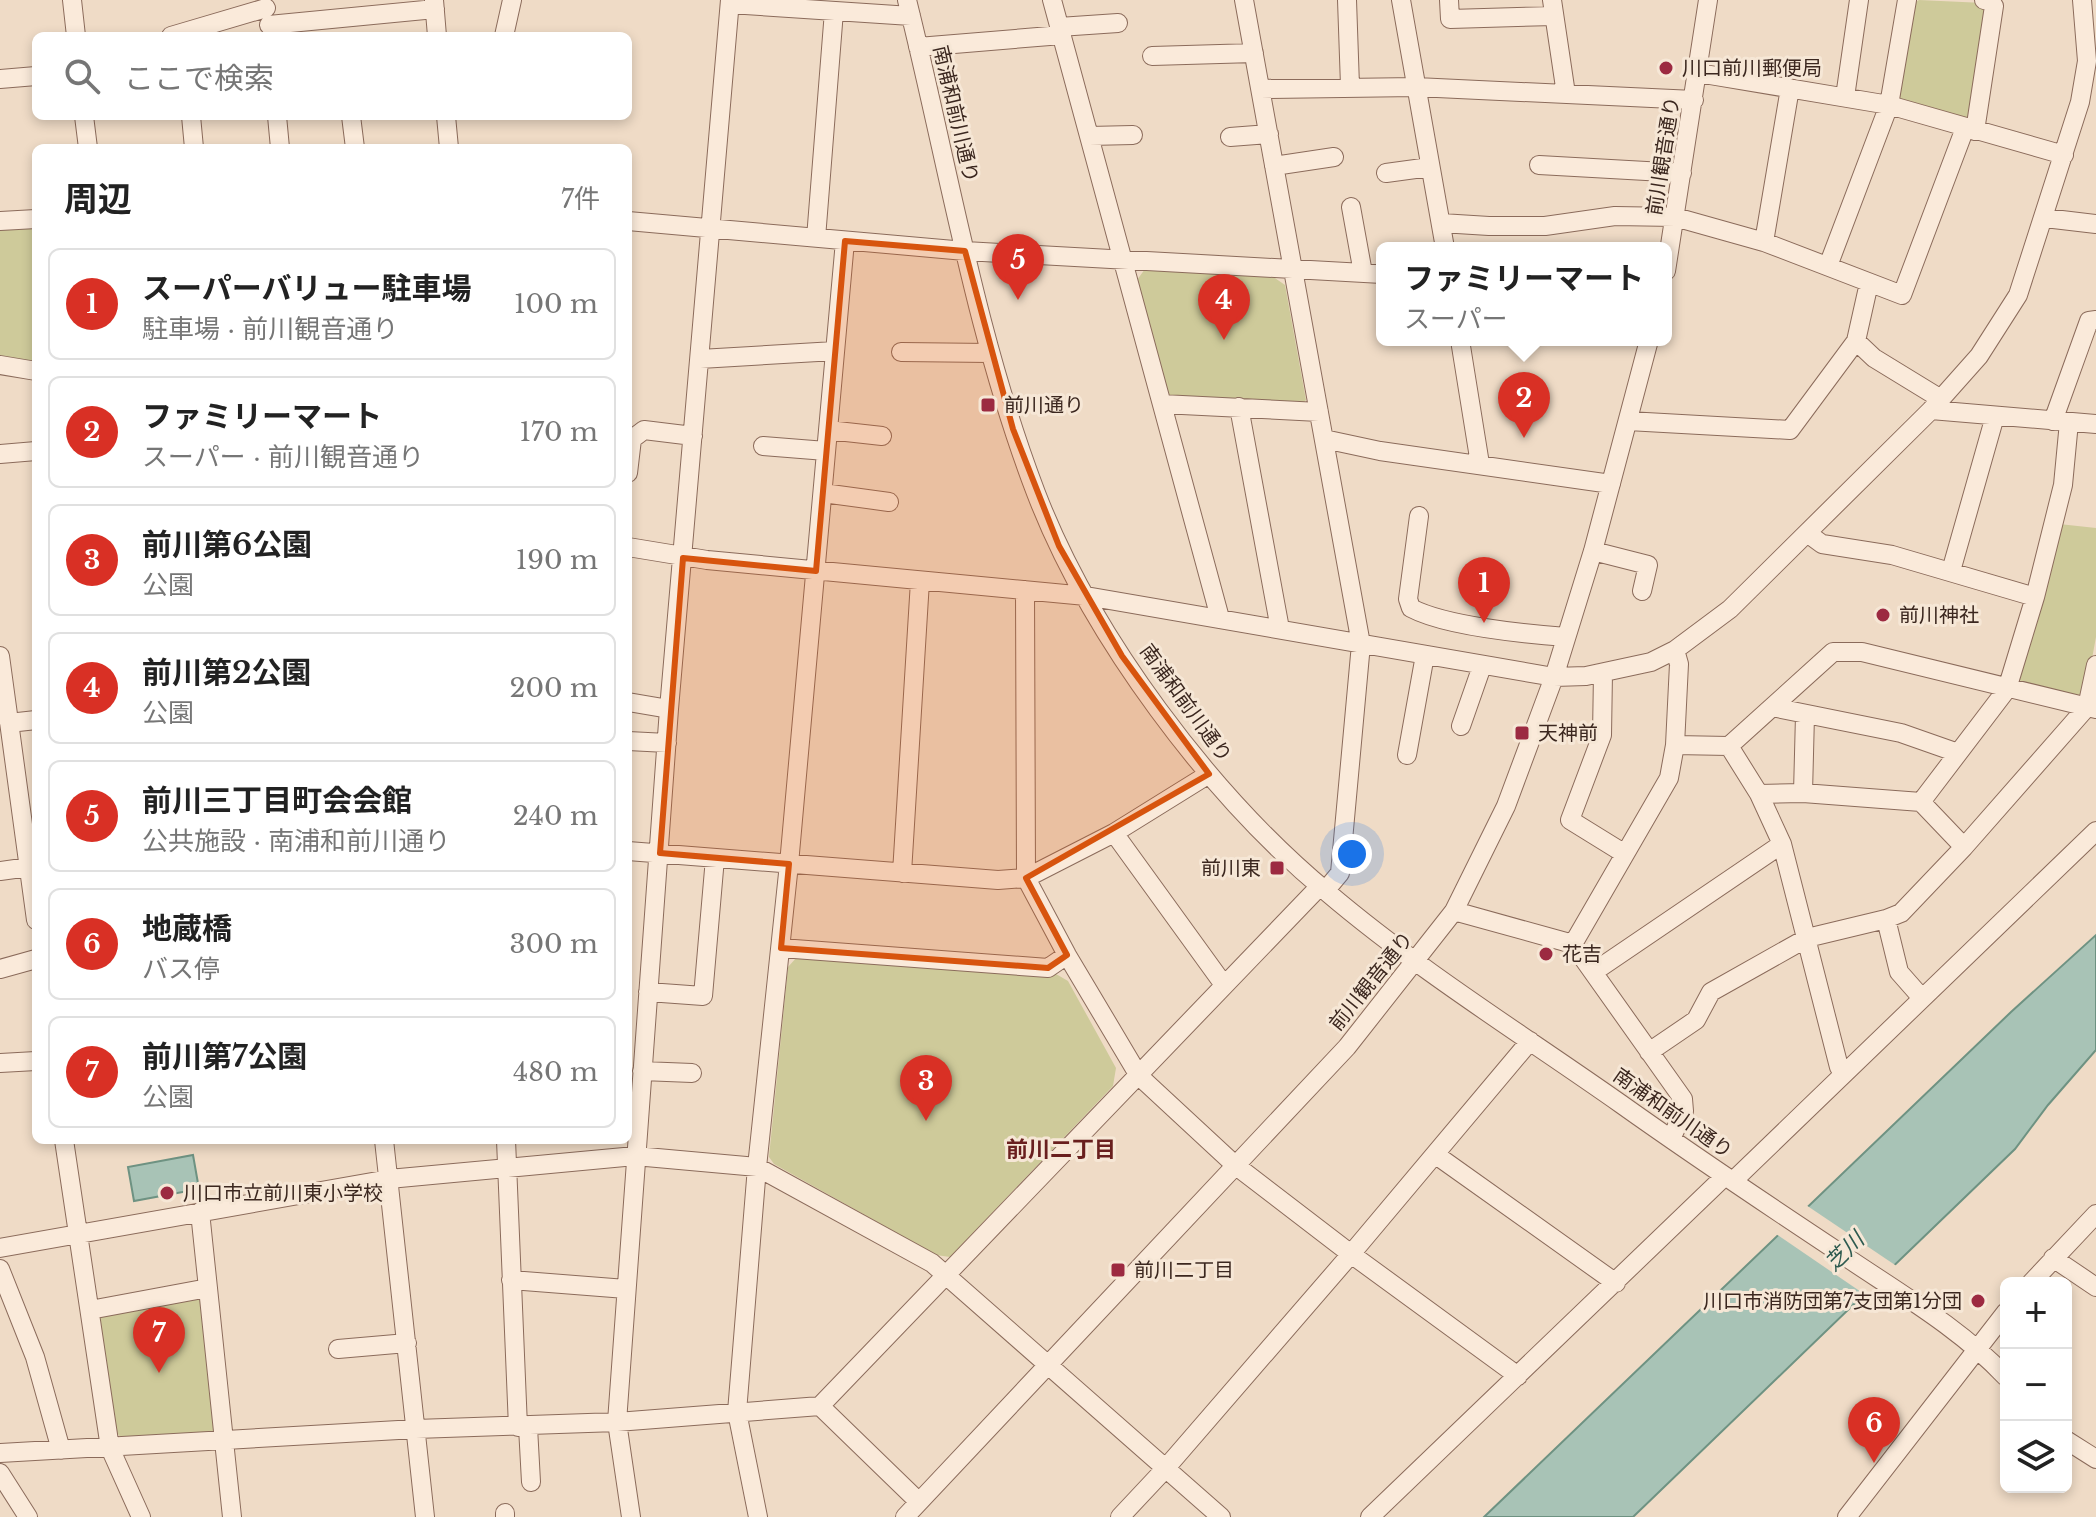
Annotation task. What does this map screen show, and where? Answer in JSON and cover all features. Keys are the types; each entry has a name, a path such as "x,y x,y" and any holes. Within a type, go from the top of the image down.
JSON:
{"street":[{"path":"72,0 76,32"},
{"path":"505,32 512,0"},
{"path":"1052,0 1220,618"},
{"path":"0,1453 416,1429 617,1422 820,1406 1224,985 1340,873 1361,644 1244,0"},
{"path":"1347,0 1350,86"},
{"path":"1401,0 1444,242"},
{"path":"1449,0 1450,19 1553,8 1566,94"},
{"name":"前川観音通り","path":"1671,242 1708,0"},
{"path":"1845,97 1859,0"},
{"path":"1828,266 1889,105 1907,0"},
{"path":"1441,223 1545,226 1615,216 1675,217 1764,242 1902,295 1970,129 1994,6 1984,0"},
{"path":"631,1517 617,1422 669,709 730,2 834,11 909,8"},
{"path":"194,32 268,17 342,27 434,4 437,32"},
{"name":"南浦和前川通り","path":"909,8 990,353 1037,495 1059,546 1086,596 1163,715 1209,774 1241,810 1322,888 1416,963 1729,1179 1939,1319 2000,1372"},
{"path":"632,548 683,558 1086,596 1554,677 1603,673 1651,662 1675,650 1730,609 1936,405 1979,356 2018,295 2064,155 2088,102 2087,8"},
{"path":"816,238 834,11"},
{"path":"918,47 1118,23"},
{"path":"1152,56 1254,53"},
{"path":"1698,73 1889,105 2064,155"},
{"path":"0,79 32,76"},
{"path":"1261,89 1416,87 1694,100"},
{"path":"1764,242 1790,88"},
{"path":"84,120 88,144"},
{"path":"191,120 194,144"},
{"path":"277,120 280,144"},
{"path":"352,120 354,144"},
{"path":"446,120 449,144"},
{"path":"1230,137 1269,134"},
{"path":"1089,136 1133,135"},
{"path":"1274,166 1334,157"},
{"path":"1539,165 1682,173"},
{"path":"1386,173 1430,167"},
{"path":"1351,207 1363,273"},
{"path":"2045,218 2096,224"},
{"path":"0,221 32,219"},
{"path":"632,221 965,251 1376,274"},
{"path":"758,1517 737,1412 757,1167 789,864 845,241"},
{"path":"1628,421 1790,430 1856,341 1869,283"},
{"path":"1921,802 2007,689 2035,597 2063,485 2061,421 2089,321 2096,320"},
{"path":"1856,341 1936,405 1995,416 2096,424"},
{"path":"1461,346 1480,464"},
{"name":"前川観音通り","path":"905,1517 1347,1047 1454,911 1506,806 1554,677 1593,551 1647,346"},
{"path":"700,359 835,351"},
{"path":"901,352 990,353"},
{"path":"0,365 32,370"},
{"path":"1162,404 1319,412"},
{"path":"1239,407 1280,629"},
{"path":"1951,571 1995,416"},
{"path":"632,439 644,430 693,436"},
{"path":"828,430 882,436"},
{"path":"1324,439 1380,451 1611,484"},
{"path":"763,446 826,451"},
{"path":"0,454 32,451"},
{"path":"823,493 889,502"},
{"path":"1419,516 1408,599 1411,608 1425,616 1566,637"},
{"path":"1807,533 1822,544 1892,555 2035,597"},
{"path":"1593,551 1648,565 1642,591"},
{"path":"902,873 920,581"},
{"path":"1025,590 1026,878 1067,955 1139,1076 1235,1165 1518,1376"},
{"path":"1573,944 1669,778 1675,745 1679,664 1675,650"},
{"path":"1675,745 1729,746 1824,658 1833,652 1846,650 2092,708"},
{"path":"1407,755 1425,655"},
{"path":"0,656 9,723 27,783 32,853"},
{"path":"1649,1052 1696,1020 1711,992 1807,938 1901,913 2092,708 2096,665"},
{"path":"1461,726 1482,666"},
{"path":"1603,673 1602,735 1570,820 1625,854"},
{"path":"632,703 669,709"},
{"path":"1772,707 1901,733 1958,753"},
{"path":"1803,793 1805,715"},
{"path":"9,723 32,720"},
{"path":"632,741 667,743"},
{"path":"1729,746 1759,794 1782,844 1839,1067 1844,1074"},
{"path":"632,851 998,880 1026,878 1114,833 1209,774"},
{"path":"1759,794 1803,793 1921,802 1964,847"},
{"path":"1370,1517 1616,1283 1844,1074 2096,831"},
{"path":"1114,833 1224,985"},
{"path":"1595,971 1782,844"},
{"path":"648,992 703,996 715,858"},
{"path":"0,871 32,867"},
{"path":"1454,911 1573,944 1683,1099 1685,1106 1671,1139"},
{"path":"1886,919 1899,972 1921,997"},
{"path":"781,948 1048,968 1067,955"},
{"path":"0,969 32,960"},
{"path":"1120,1517 1351,1254 1530,1041"},
{"path":"0,1063 32,1061"},
{"path":"642,1071 692,1073"},
{"path":"65,1144 110,1448 141,1517"},
{"path":"385,1144 425,1517"},
{"path":"506,1144 511,1280 523,1427 531,1482"},
{"path":"1436,1155 1616,1283"},
{"path":"0,1248 389,1179 635,1156 757,1167 932,1263 1221,1517"},
{"path":"200,1212 232,1517"},
{"path":"2036,1277 2096,1214"},
{"path":"2053,1258 2096,1287"},
{"path":"0,1269 35,1357 61,1450"},
{"path":"511,1280 626,1289"},
{"path":"90,1310 208,1288"},
{"path":"1847,1517 2000,1319"},
{"path":"338,1349 407,1343"},
{"path":"820,1406 919,1502"},
{"path":"2072,1444 2096,1459"},
{"path":"0,1473 28,1517"}],"highlighted area":[{"path":"845,241 965,251 1013,429 1059,546 1122,656 1209,774 1026,878 1067,955 1048,968 781,948 789,864 660,853 683,558 816,571"}],"shaded area":[{"path":"1919,0 1984,3 1990,11 1972,114 1966,119 1900,100 1896,93 1911,5"},
{"path":"32,225 32,363 0,358 0,226"},
{"path":"1145,269 1272,276 1285,285 1306,400 1300,406 1176,399 1168,394 1137,280"},
{"path":"2059,524 2096,528 2096,637 2086,691 2076,696 2018,680"},
{"path":"797,957 1056,974 1068,981 1116,1068 1113,1086 950,1257 936,1255 774,1164 769,1157 788,967"},
{"path":"198,1294 202,1298 218,1427 212,1433 121,1438 115,1430 99,1318 102,1313"}],"water":[{"name":"芝川","path":"2096,935 2096,1050 2015,1149 1633,1517 1484,1517 2011,1012"},
{"path":"193,1155 199,1189 134,1201 128,1167"}],"pier":[{"path":"1806,1205 1898,1267 1867,1296 1776,1234"}],"place":[{"name":"川口前川郵便局","path":"1666,68"},
{"name":"前川三丁目町会会館","path":"1018,300"},
{"name":"前川第2公園","path":"1224,340"},
{"name":"前川通り","path":"988,405"},
{"name":"ファミリーマート","path":"1524,438"},
{"name":"前川神社","path":"1883,615"},
{"name":"スーパーバリュー駐車場","path":"1484,623"},
{"name":"天神前","path":"1522,733"},
{"name":"前川東","path":"1277,868"},
{"name":"花吉","path":"1546,954"},
{"name":"前川第6公園","path":"926,1121"},
{"name":"川口市立前川東小学校","path":"167,1193"},
{"name":"前川二丁目","path":"1118,1270"},
{"name":"川口市消防団第7支団第1分団","path":"1978,1301"},
{"name":"前川第7公園","path":"159,1373"},
{"name":"地蔵橋","path":"1874,1463"}],"district":[{"name":"前川二丁目","path":"1061,1149"}]}
